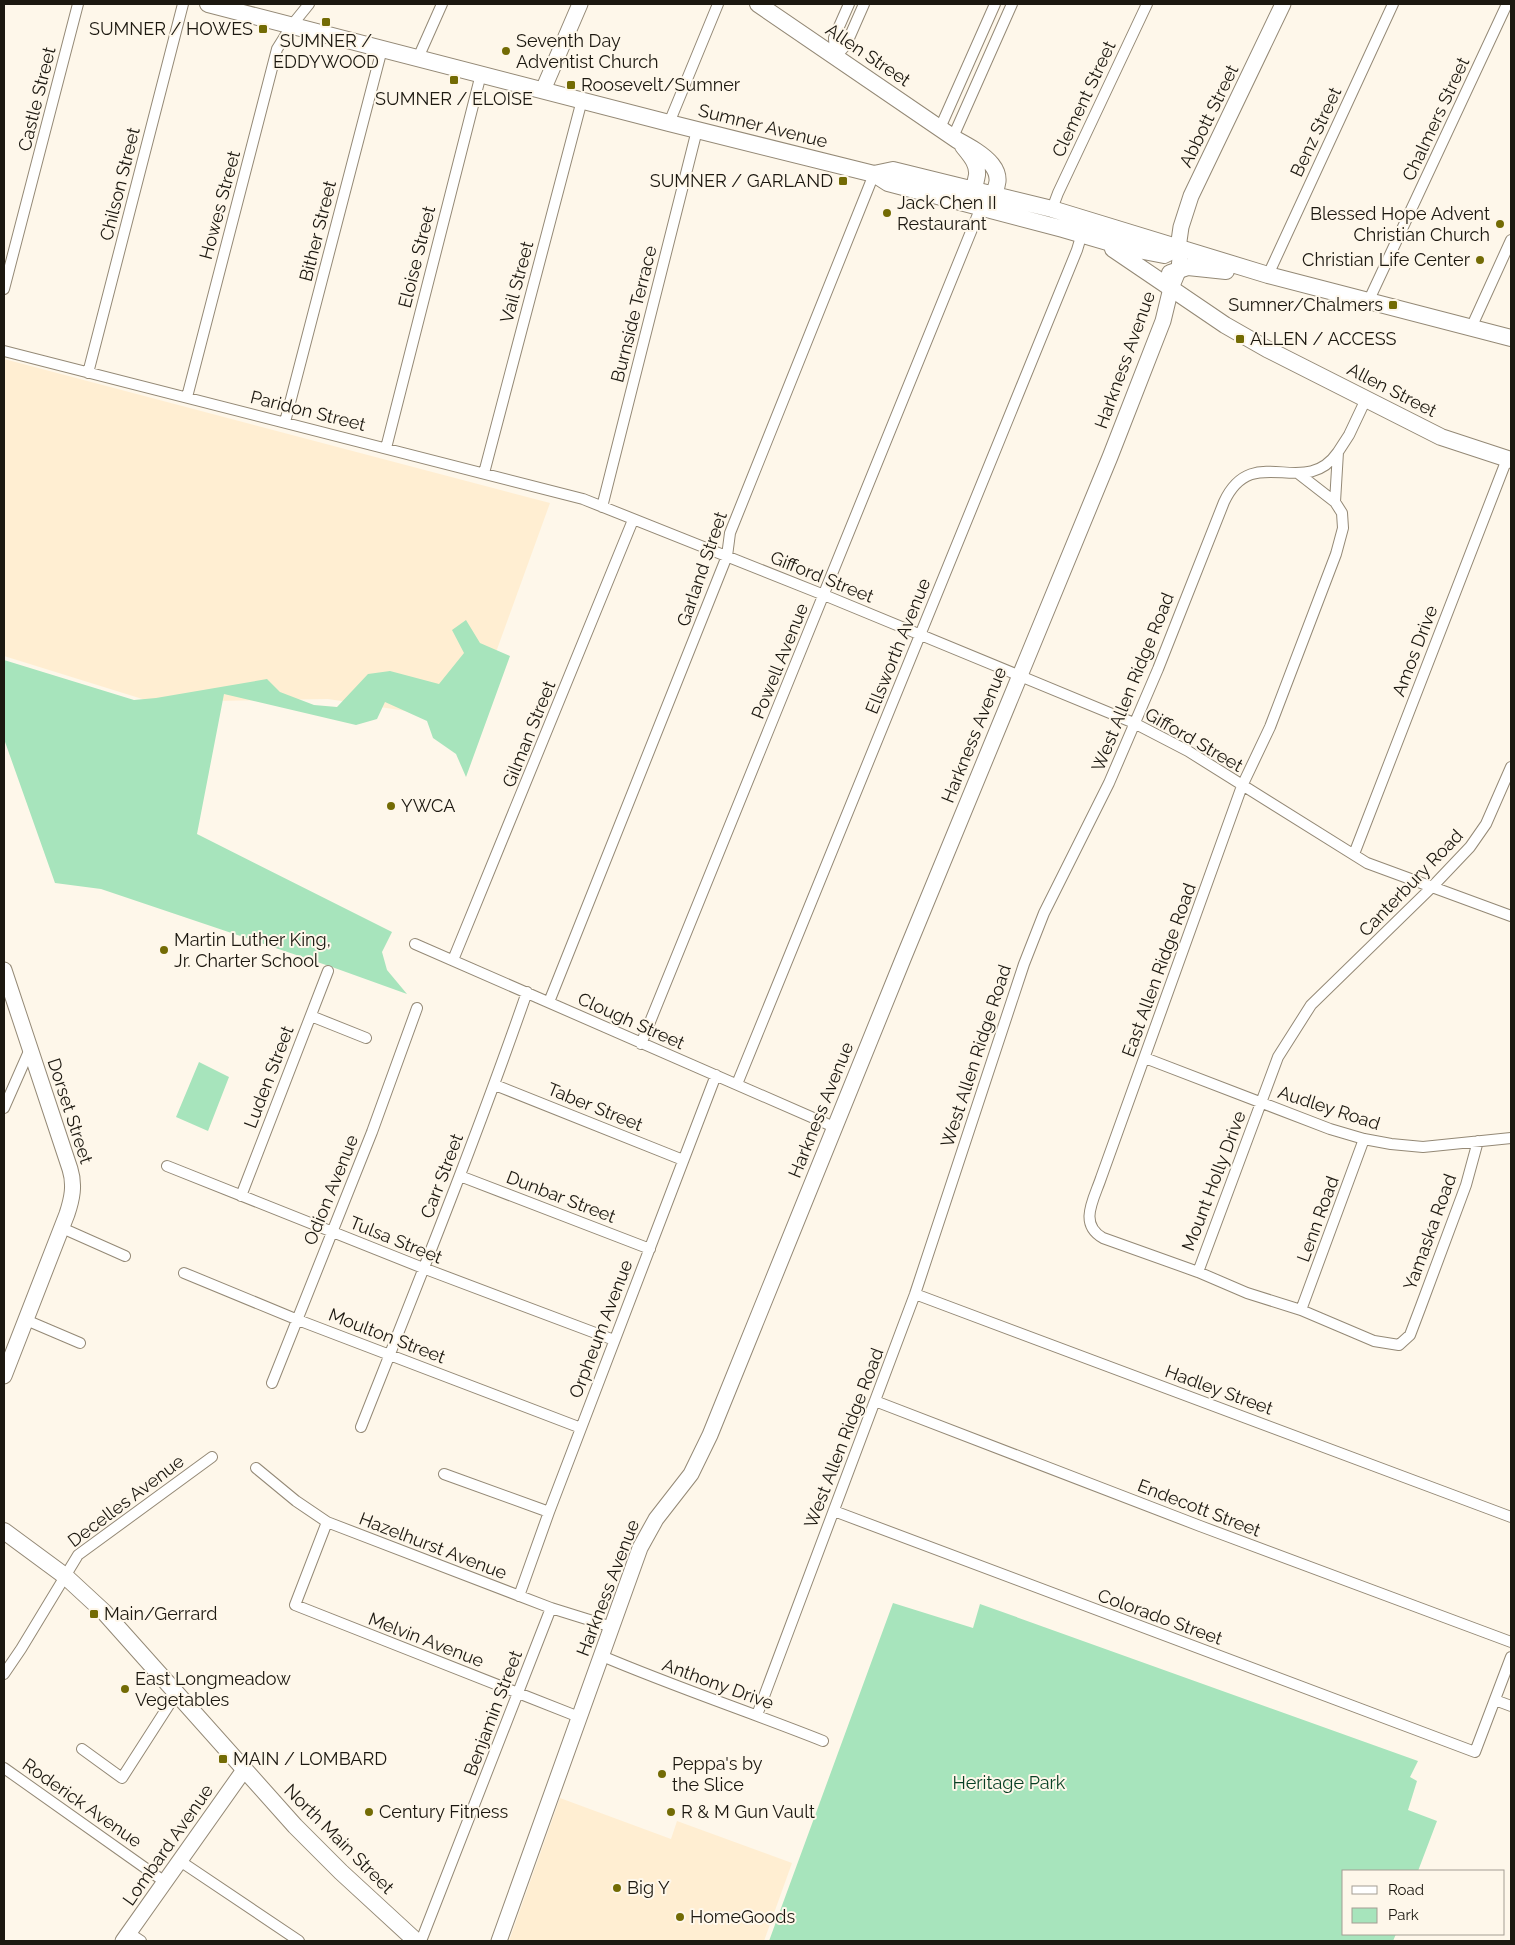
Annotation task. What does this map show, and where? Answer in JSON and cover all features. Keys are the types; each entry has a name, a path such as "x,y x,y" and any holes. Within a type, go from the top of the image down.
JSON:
{"main road":[{"name":"Sumner Avenue","path":"208,4 874,174 888,183 981,208 1084,227 1178,248 1268,275 1511,338"},
{"path":"543,90 580,4"},
{"name":"Allen Street","path":"758,4 950,135 976,150 991,162 997,177 994,195"},
{"name":"Abbott Street","path":"1173,276 1180,258 1178,248 1181,227 1192,196 1283,4"},
{"name":"Allen Street","path":"950,135 974,160 977,173 973,189 981,208"},
{"name":"Sumner Avenue","path":"874,174 893,170 973,189 1052,209 1084,227"},
{"path":"981,208 994,195"},
{"name":"Allen Street","path":"1084,227 1119,252 1173,276 1225,325 1253,342 1441,437 1509,459"},
{"name":"Sumner Avenue","path":"1173,276 1201,268 1237,274 1268,275"},
{"name":"Harkness Avenue","path":"499,1941 640,1548 650,1529 691,1474 710,1435 834,1127 1110,457 1160,329 1173,276"},
{"name":"Dorset Street","path":"4,970 72,1177 72,1198 62,1228 4,1376"},
{"name":"North Main Street","path":"4,1531 65,1576 111,1619 244,1770 316,1848 416,1941"},
{"name":"Lombard Avenue","path":"131,1938 165,1882 244,1770"}],"street":[{"name":"Castle Street","path":"4,289 78,4"},
{"name":"Chilson Street","path":"88,373 183,4"},
{"name":"Howes Street","path":"187,397 277,49 292,25 309,4"},
{"path":"418,58 442,4"},
{"path":"669,123 718,4"},
{"path":"835,57 834,38 849,4"},
{"path":"835,57 846,45 864,4"},
{"path":"950,135 995,4"},
{"path":"950,135 1012,4"},
{"name":"Clement Street","path":"1052,209 1147,4"},
{"name":"Benz Street","path":"1268,275 1394,4"},
{"name":"Chalmers Street","path":"1368,302 1507,4"},
{"name":"Bither Street","path":"285,422 382,49"},
{"name":"Eloise Street","path":"386,448 482,74"},
{"name":"Vail Street","path":"484,474 582,100"},
{"name":"Burnside Terrace","path":"602,507 697,130"},
{"name":"Garland Street","path":"549,1002 727,556 730,533 874,174"},
{"name":"Powell Avenue","path":"641,1044 981,208"},
{"name":"Ellsworth Avenue","path":"737,1084 1013,410 1084,227"},
{"path":"1471,328 1511,240"},
{"name":"Paridon Street","path":"4,351 573,496 602,507"},
{"name":"East Allen Ridge Road","path":"1366,399 1349,435 1338,452 1335,502 1341,509 1343,521 1338,548 1270,727 1242,786 1092,1206 1090,1225 1093,1231 1103,1238 1198,1272 1247,1293 1301,1310 1374,1341 1402,1344 1411,1332"},
{"name":"West Allen Ridge Road","path":"757,1715 915,1294 1024,964 1044,913 1109,783 1158,668 1221,509 1231,489 1243,477 1259,472 1273,471 1299,474 1310,473 1324,467 1338,452"},
{"name":"Amos Drive","path":"1354,854 1509,459"},
{"path":"1299,474 1335,502"},
{"name":"Gifford Street","path":"602,507 824,595 1134,723 1188,751 1367,862 1511,916"},
{"name":"Gilman Street","path":"454,960 633,520"},
{"name":"Canterbury Road","path":"1262,1102 1278,1057 1311,1005 1432,887 1481,834 1511,767"},
{"name":"Clough Street","path":"415,944 834,1127"},
{"name":"Luden Street","path":"241,1196 328,971"},
{"name":"Carr Street","path":"360,1427 495,1085 527,992"},
{"name":"Odion Avenue","path":"272,1383 372,1132 417,1008"},
{"path":"311,1016 366,1038"},
{"path":"4,1108 30,1049"},
{"name":"Audley Road","path":"1145,1058 1330,1129 1364,1140 1423,1147 1511,1138"},
{"name":"Orpheum Avenue","path":"519,1596 614,1340 716,1075"},
{"name":"Taber Street","path":"495,1085 683,1160"},
{"name":"Mount Holly Drive","path":"1198,1272 1262,1102"},
{"name":"Lenn Road","path":"1301,1310 1364,1140"},
{"name":"Yamaska Road","path":"1411,1332 1466,1185 1478,1141"},
{"name":"Tulsa Street","path":"167,1166 423,1268 614,1340"},
{"name":"Dunbar Street","path":"460,1176 650,1249"},
{"path":"62,1228 125,1256"},
{"name":"Moulton Street","path":"184,1273 298,1320 581,1428"},
{"name":"Hadley Street","path":"915,1294 1511,1517"},
{"path":"26,1320 80,1343"},
{"name":"Endecott Street","path":"875,1401 1209,1530 1511,1642"},
{"name":"Decelles Avenue","path":"4,1674 78,1555 212,1457"},
{"name":"Hazelhurst Avenue","path":"256,1468 296,1501 327,1522 551,1608 612,1627"},
{"path":"444,1474 549,1512"},
{"name":"Colorado Street","path":"834,1511 1475,1752 1495,1700"},
{"name":"Melvin Avenue","path":"327,1522 295,1605 579,1717"},
{"name":"Benjamin Street","path":"420,1941 519,1694 551,1608"},
{"name":"Anthony Drive","path":"602,1656 654,1678 823,1741"},
{"path":"1511,1657 1495,1700 1511,1706"},
{"path":"82,1749 122,1778 176,1694"},
{"name":"Roderick Avenue","path":"4,1768 165,1882"},
{"path":"180,1861 299,1941"}],"shaded area":[{"path":"4,359 550,503 471,721 328,699 152,702 4,656"},
{"path":"560,1798 671,1839 677,1821 792,1863 764,1941 509,1941"}],"green space":[{"path":"466,620 480,643 510,656 466,777 456,754 433,738 427,721 385,702 377,719 356,725 224,694 197,834 392,932 382,952 387,970 407,994 101,889 55,883 4,739 4,660 134,700 267,679 280,692 314,705 337,707 368,674 390,671 439,684 464,653 452,630"},
{"path":"199,1062 229,1077 208,1131 176,1117"},
{"name":"Heritage Park","path":"893,1603 973,1628 980,1604 1418,1761 1410,1777 1417,1781 1408,1810 1437,1821 1418,1870 1342,1870 1342,1935 1396,1935 1393,1941 769,1941"}],"place":[{"name":"SUMNER / EDDYWOOD","path":"326,22"},
{"name":"SUMNER / HOWES","path":"263,29"},
{"name":"Seventh Day Adventist Church","path":"506,51"},
{"name":"SUMNER / ELOISE","path":"454,80"},
{"name":"Roosevelt/Sumner","path":"571,85"},
{"name":"SUMNER / GARLAND","path":"843,181"},
{"name":"Jack Chen II Restaurant","path":"887,213"},
{"name":"Blessed Hope Advent Christian Church","path":"1500,224"},
{"name":"Christian Life Center","path":"1480,260"},
{"name":"Sumner/Chalmers","path":"1393,305"},
{"name":"ALLEN / ACCESS","path":"1240,339"},
{"name":"YWCA","path":"391,806"},
{"name":"Martin Luther King, Jr. Charter School","path":"164,950"},
{"name":"Main/Gerrard","path":"94,1614"},
{"name":"East Longmeadow Vegetables","path":"125,1689"},
{"name":"MAIN / LOMBARD","path":"223,1759"},
{"name":"Peppa's by the Slice","path":"662,1774"},
{"name":"Century Fitness","path":"369,1812"},
{"name":"R & M Gun Vault","path":"671,1812"},
{"name":"Big Y","path":"617,1888"},
{"name":"HomeGoods","path":"680,1917"}]}
